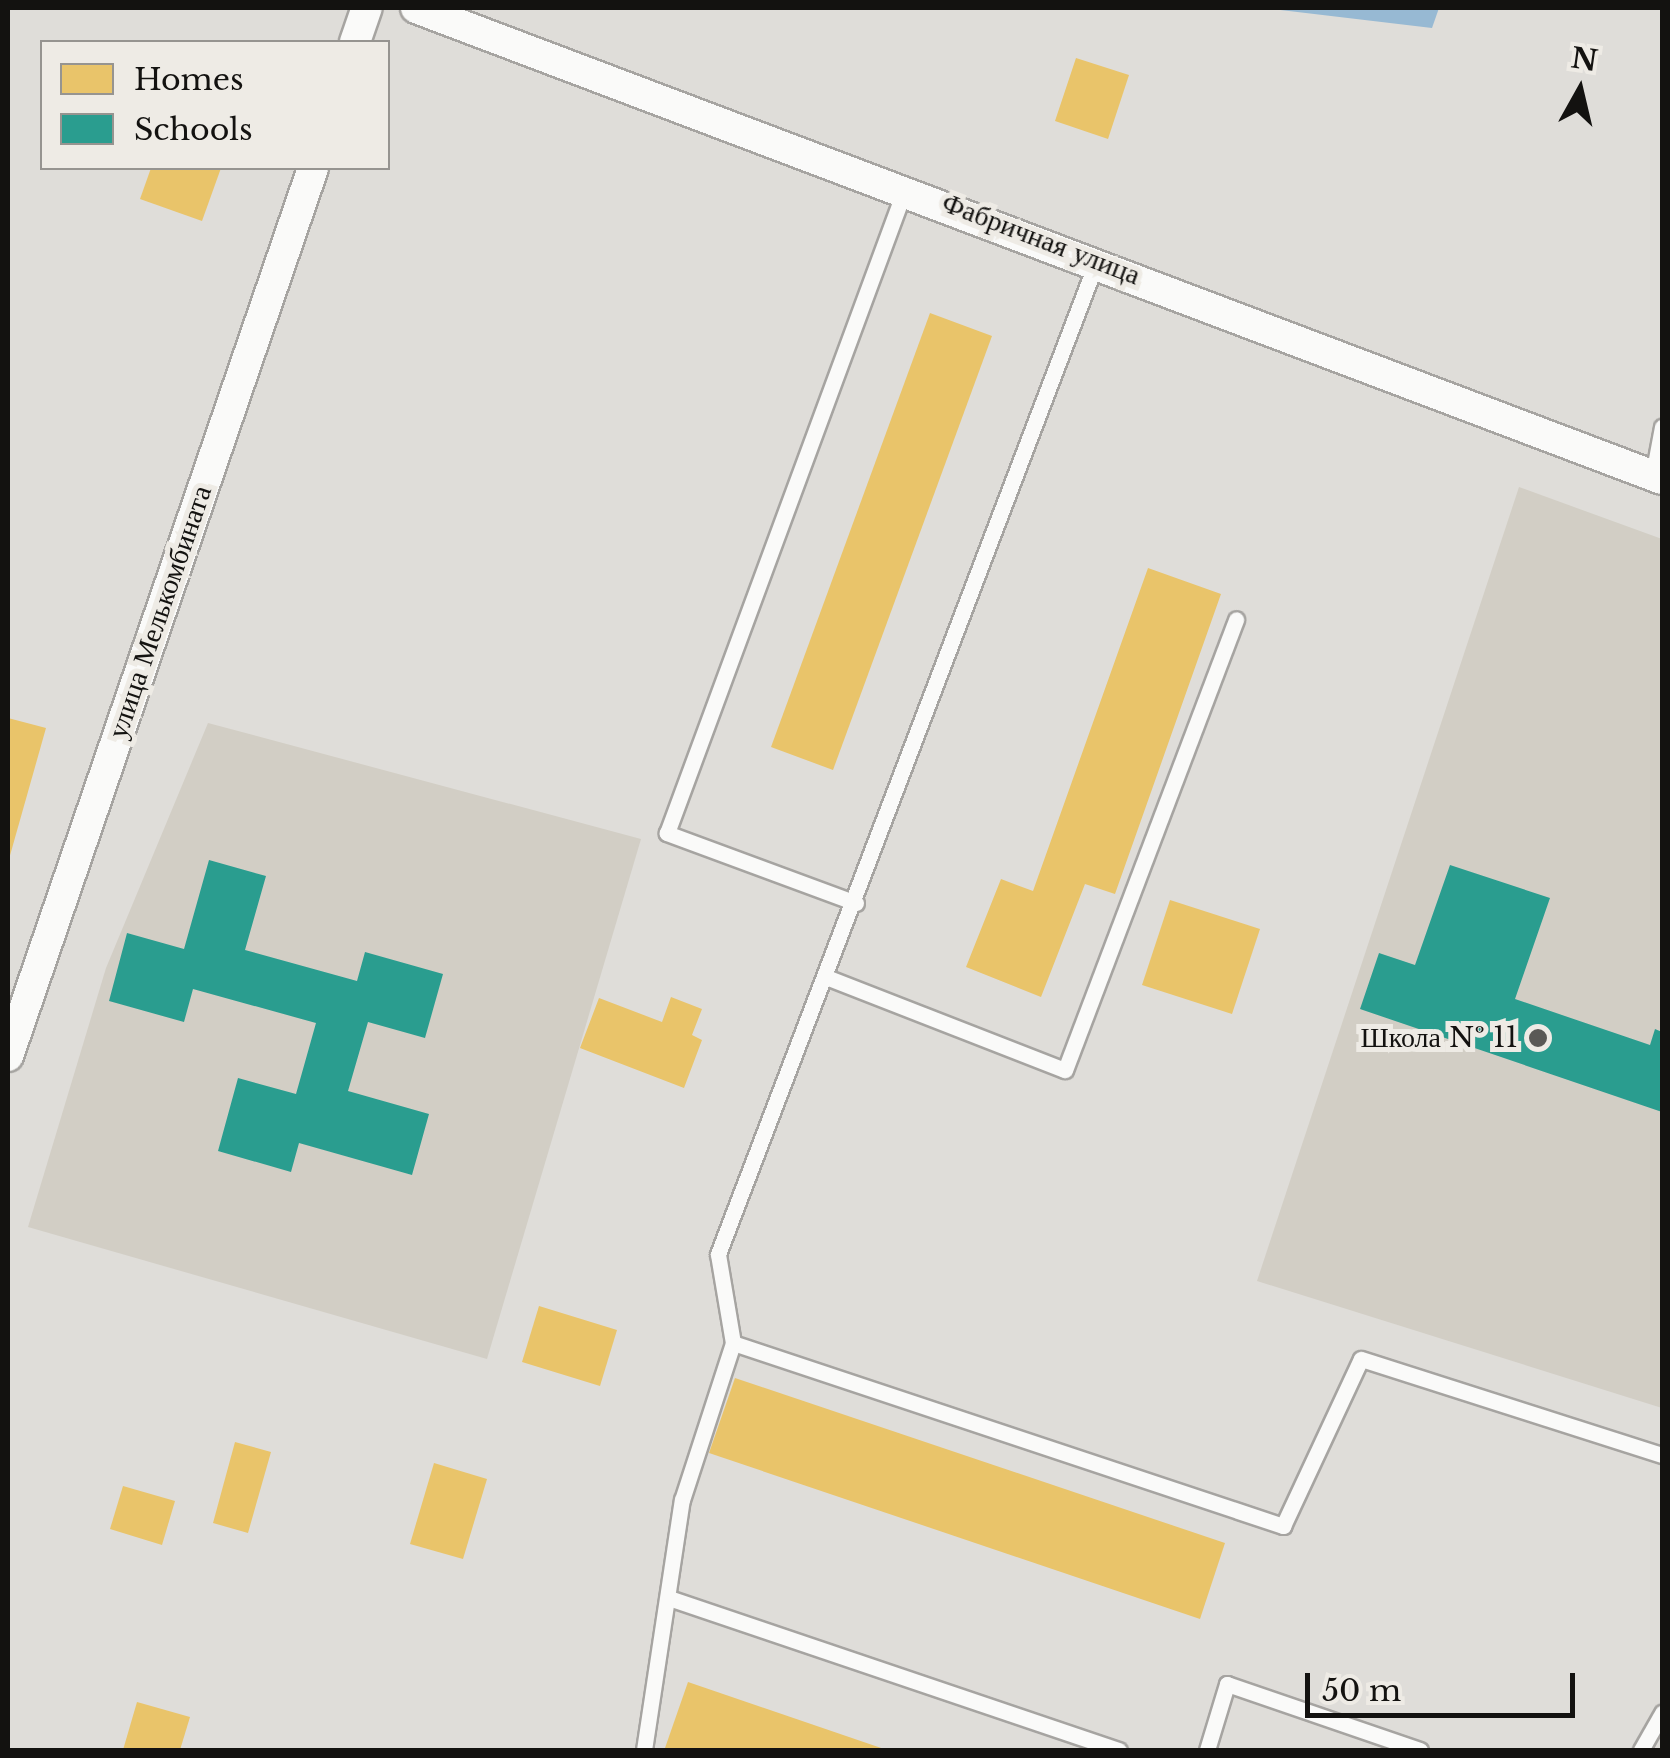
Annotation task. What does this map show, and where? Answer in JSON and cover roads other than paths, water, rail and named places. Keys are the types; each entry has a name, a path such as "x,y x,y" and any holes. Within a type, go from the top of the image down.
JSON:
{"street":[{"path":"357,40 368,8"},
{"name":"Фабричная улица","path":"416,8 1097,260 1658,477"},
{"name":"улица Мелькомбината","path":"8,1056 14,1016 311,170"}],"lane":[{"path":"856,902 667,834 905,189"},
{"path":"644,1750 682,1500 733,1343 718,1254 856,902 1097,260"},
{"path":"1658,477 1662,426"},
{"path":"826,977 1065,1070 1236,619"},
{"path":"733,1343 1283,1526 1361,1358 1662,1454"},
{"path":"669,1598 1119,1750"},
{"path":"1207,1750 1226,1684 1420,1750"},
{"path":"1641,1750 1662,1713"}],"water":[{"path":"1264,8 1439,8 1432,28"}],"place":[{"name":"Школа № 11","path":"1538,1038"}]}
